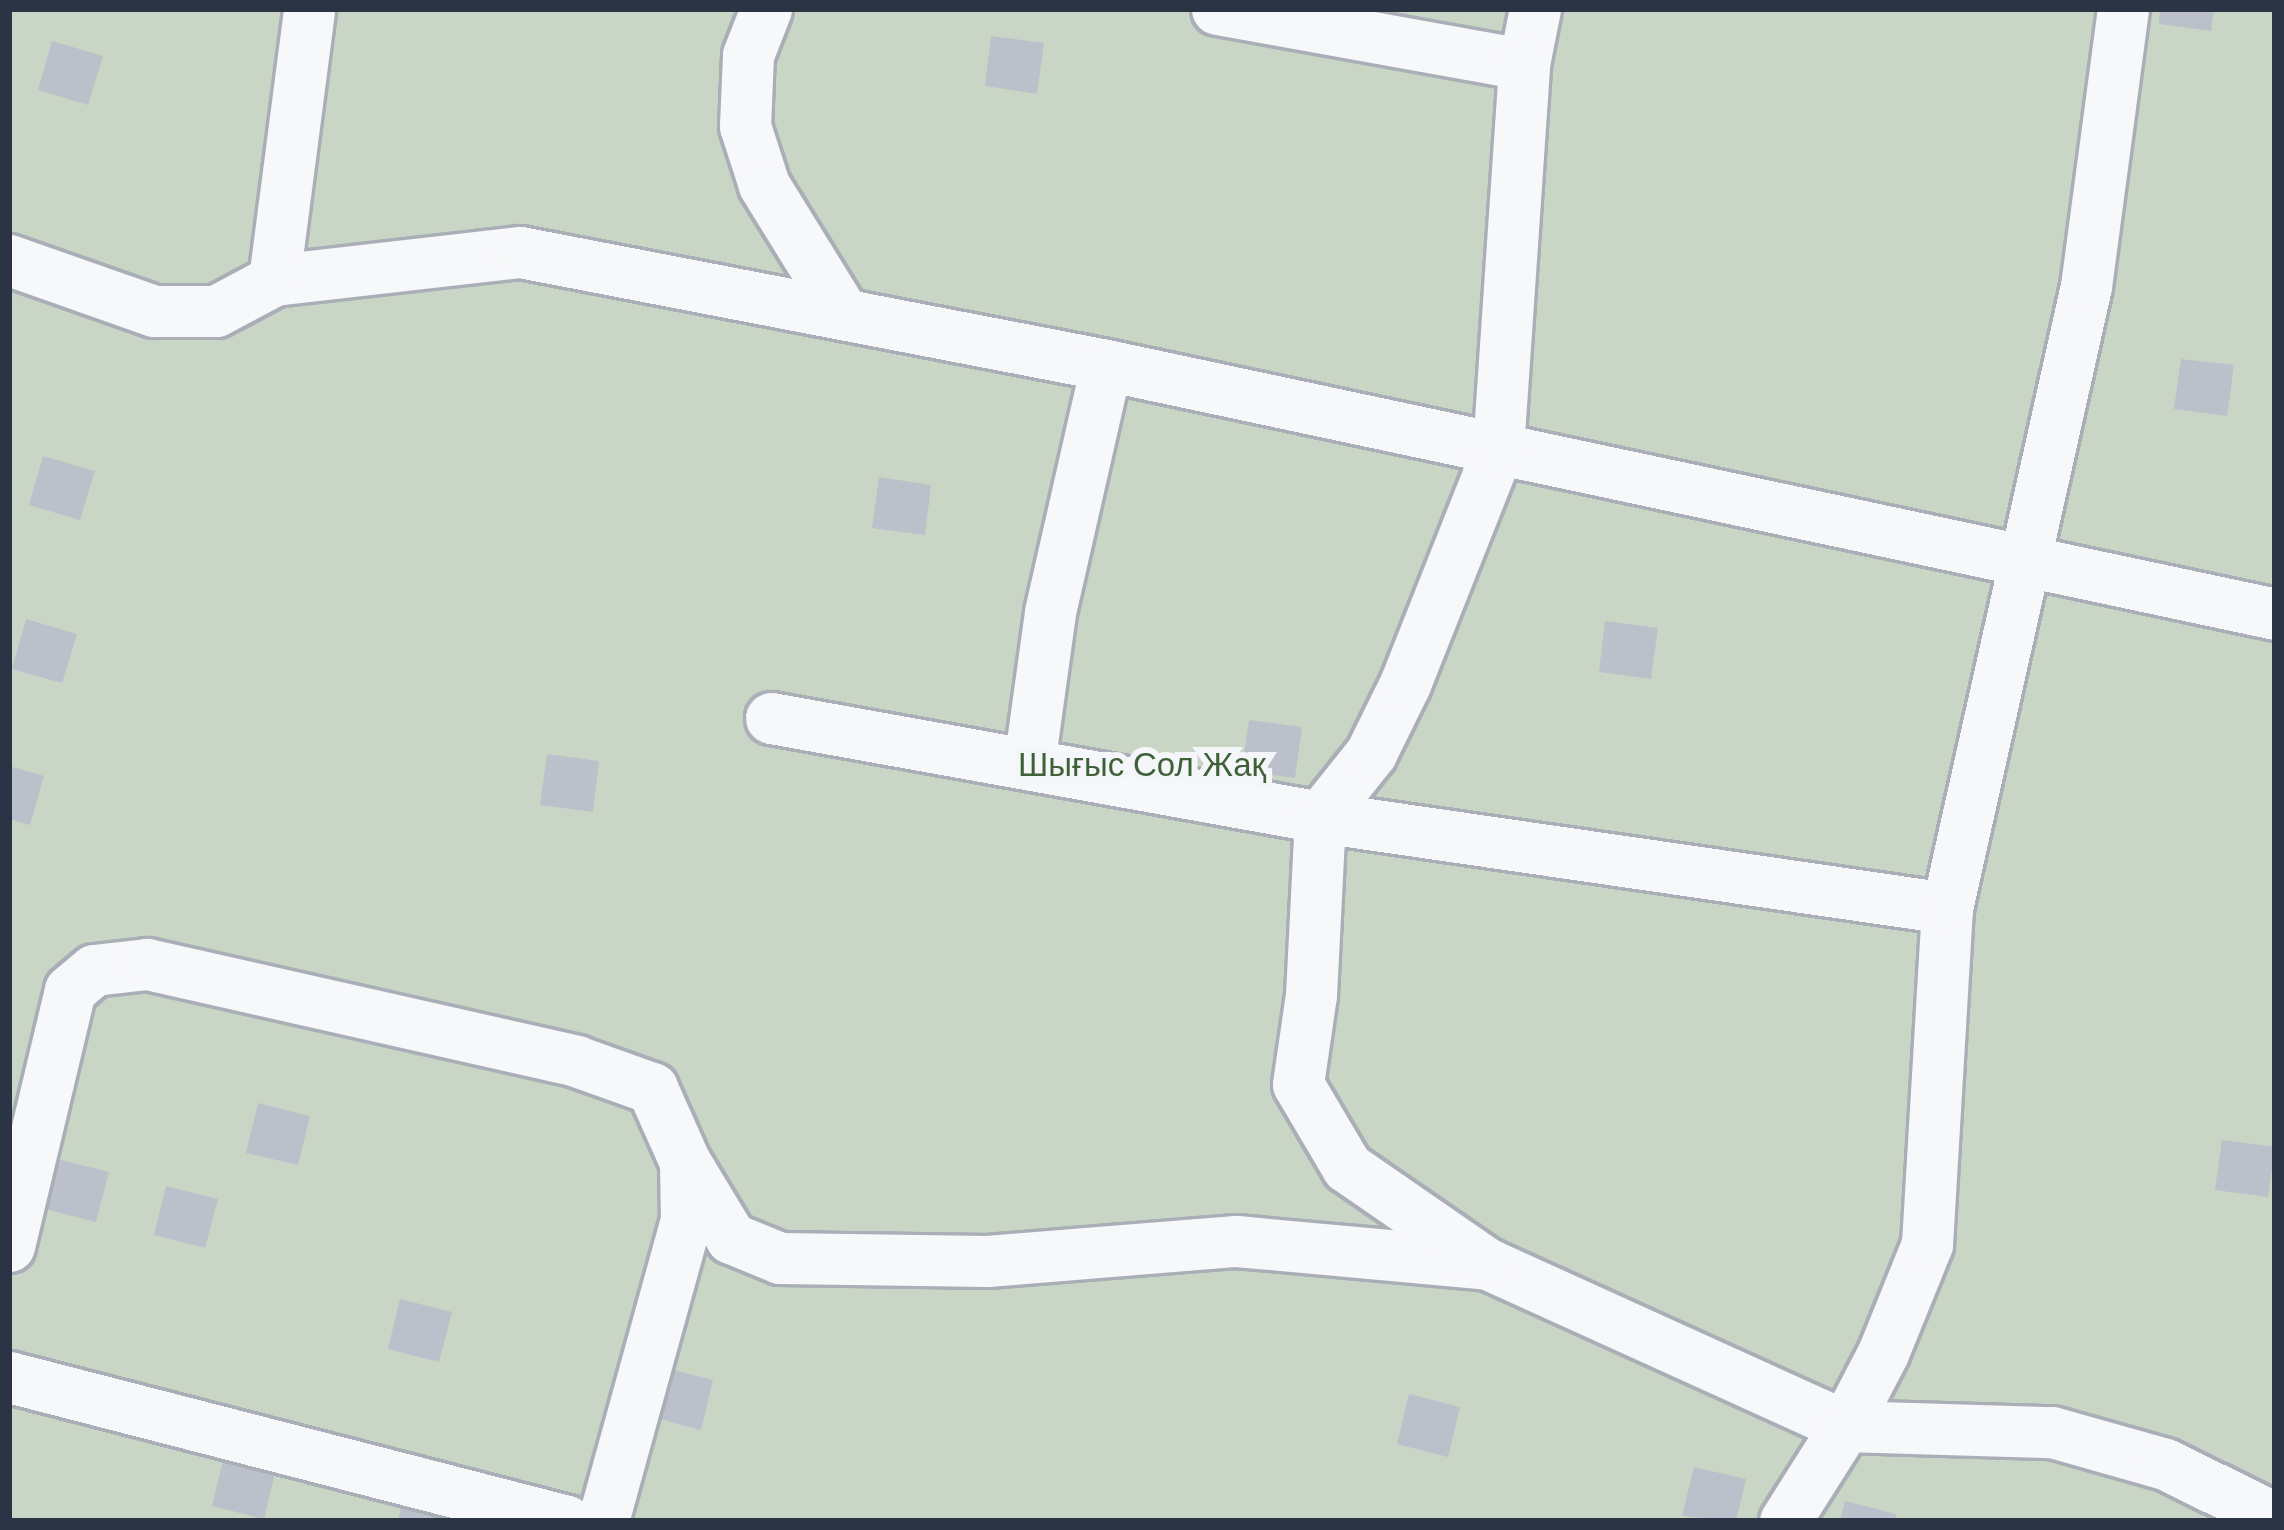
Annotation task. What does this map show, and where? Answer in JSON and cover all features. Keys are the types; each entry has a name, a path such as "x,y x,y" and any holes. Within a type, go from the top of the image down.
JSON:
{"street":[{"path":"274,280 309,9"},
{"path":"766,9 748,55 745,126 764,185 843,313"},
{"path":"1217,9 1524,64"},
{"path":"1535,9 1524,64 1498,449 1405,685 1371,753 1320,817 1311,995 1298,1084 1347,1167 1488,1264 1844,1426 2052,1432 2165,1464 2275,1518"},
{"path":"1785,1521 1883,1353 1927,1244 1947,908 2086,286 2123,9"},
{"path":"9,260 154,311 216,311 274,280 520,252 1106,365 2275,614"},
{"path":"1029,764 1050,612 1106,365"},
{"path":"771,718 1320,817 1947,908"},
{"path":"9,1246 70,990 94,970 147,964 576,1061 652,1088 685,1162 731,1238 780,1258 987,1261 1236,1241 1488,1264"},
{"path":"602,1521 686,1220 685,1162"},
{"path":"9,1378 567,1521"}],"green space":[{"name":"Шығыс Сол Жақ","path":"9,9 2275,9 2275,1521 9,1521"}],"building":[{"path":"2160,9 2214,9 2211,31 2159,24"},
{"path":"991,36 1044,43 1037,94 985,86"},
{"path":"52,41 103,56 88,105 38,90"},
{"path":"2181,359 2234,365 2227,416 2174,409"},
{"path":"43,456 95,471 80,520 29,505"},
{"path":"879,477 931,485 925,535 872,528"},
{"path":"26,619 77,634 62,683 12,669"},
{"path":"1605,621 1658,628 1651,679 1599,672"},
{"path":"1249,720 1302,727 1295,778 1242,771"},
{"path":"547,754 599,761 593,812 540,805"},
{"path":"9,766 44,776 30,825 9,819"},
{"path":"258,1103 310,1116 298,1165 246,1153"},
{"path":"2222,1140 2275,1147 2268,1197 2215,1190"},
{"path":"57,1159 109,1172 96,1222 45,1209"},
{"path":"166,1186 218,1199 205,1248 154,1235"},
{"path":"400,1299 452,1312 439,1362 388,1349"},
{"path":"661,1367 713,1380 701,1430 649,1416"},
{"path":"1409,1394 1460,1407 1448,1457 1397,1444"},
{"path":"224,1456 276,1469 264,1519 212,1506"},
{"path":"1694,1467 1746,1479 1736,1521 1682,1516"},
{"path":"1845,1501 1896,1514 1895,1521 1840,1521"},
{"path":"402,1503 454,1516 453,1521 398,1521"}]}
